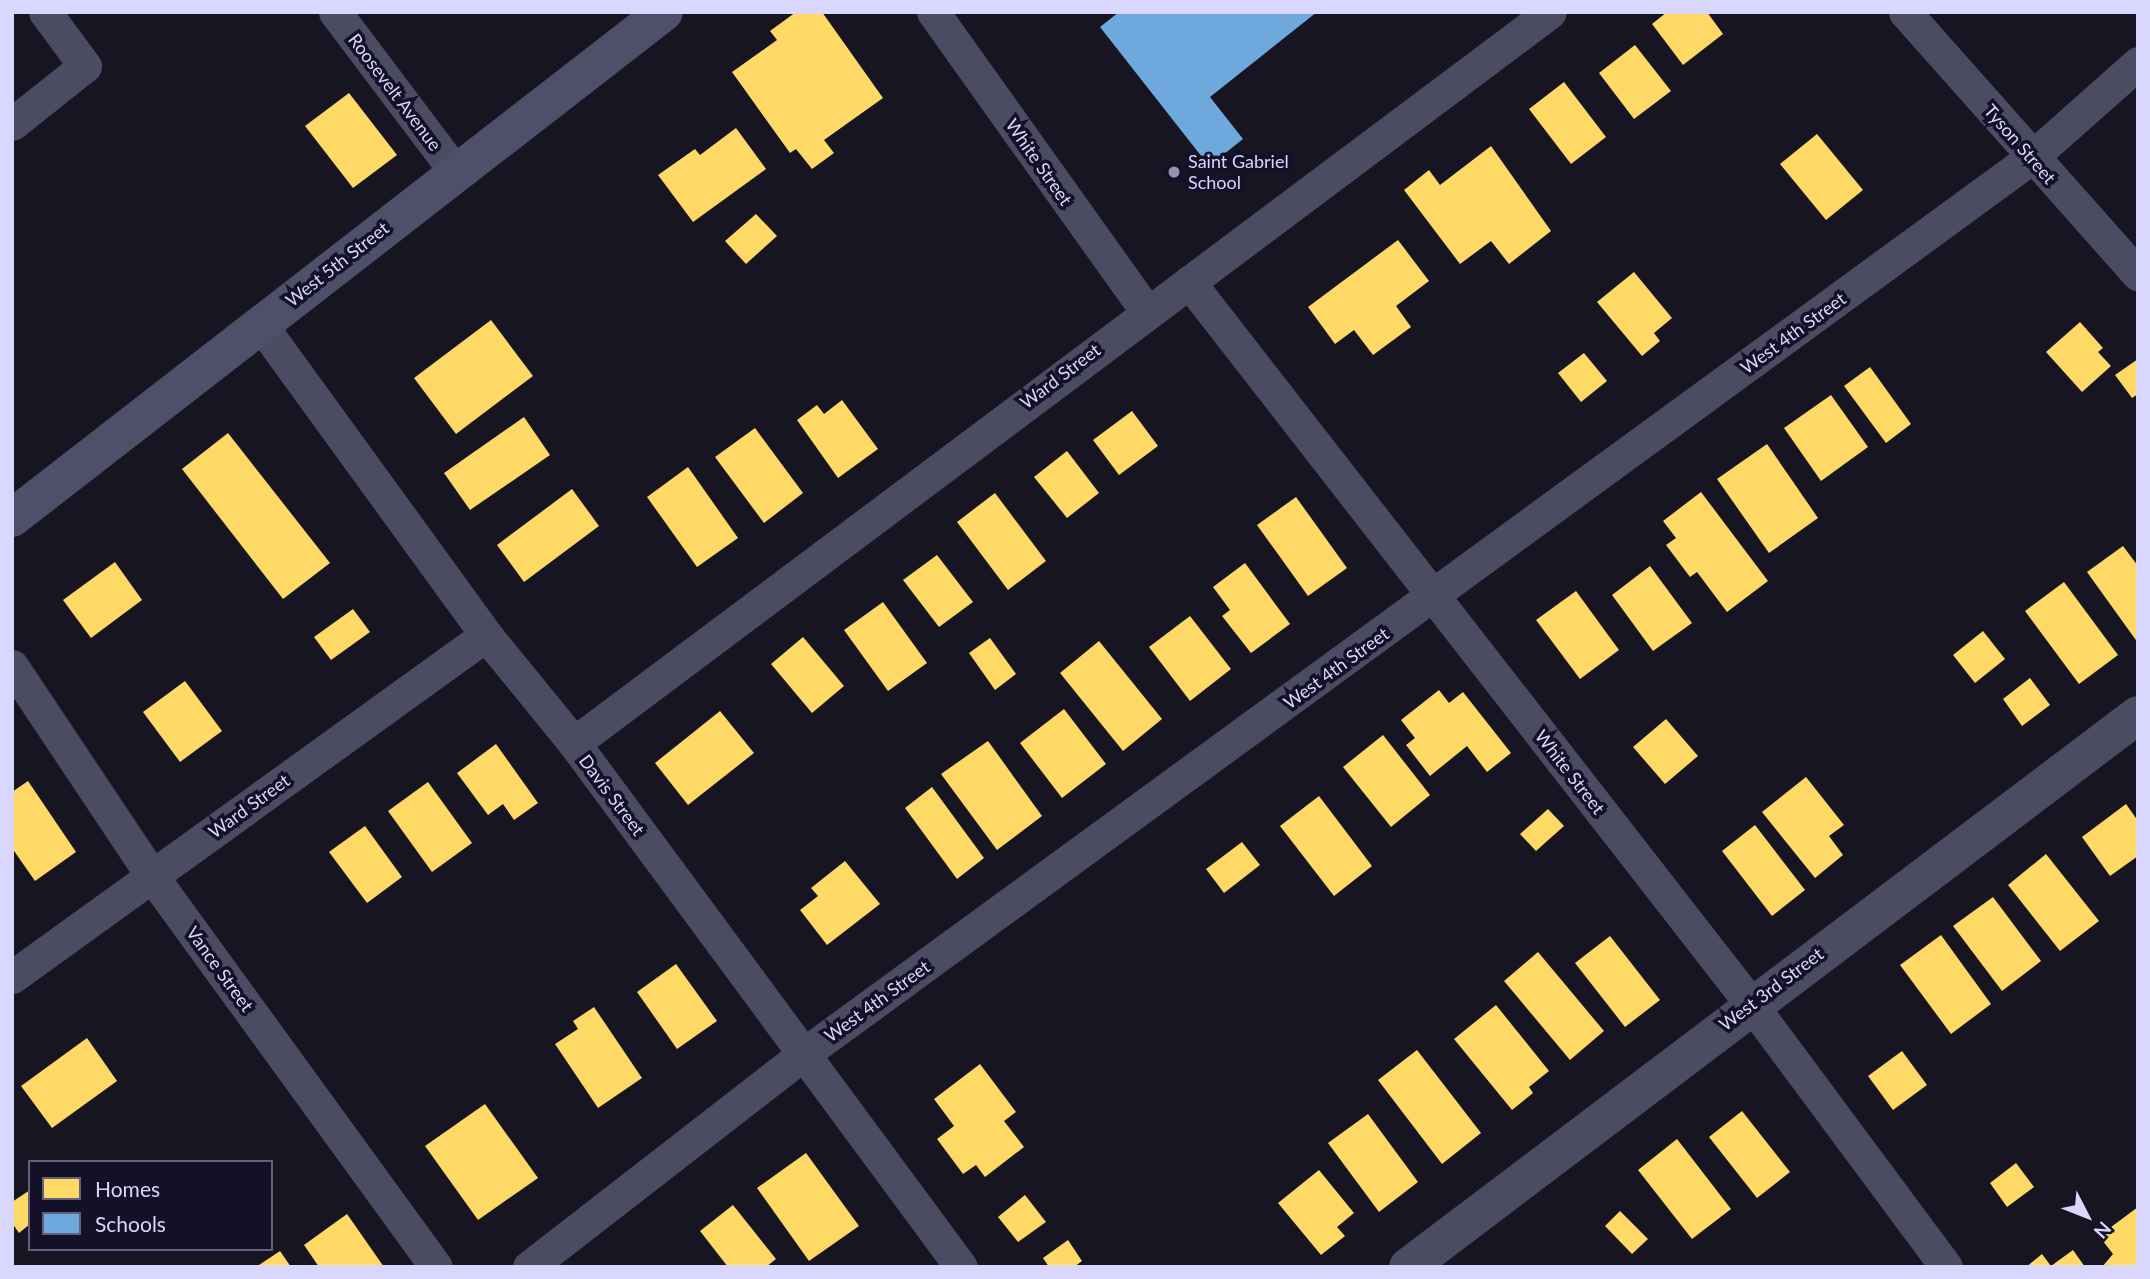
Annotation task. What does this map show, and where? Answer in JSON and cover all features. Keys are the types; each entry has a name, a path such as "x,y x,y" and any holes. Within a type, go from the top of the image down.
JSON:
{"main road":[{"name":"West 5th Street","path":"12,518 455,171 664,12"}],"street":[{"path":"12,124 85,66 45,12"},
{"name":"Roosevelt Avenue","path":"335,12 455,171"},
{"name":"White Street","path":"933,12 1146,311"},
{"name":"Ward Street","path":"574,743 1146,311 1189,282 1550,12"},
{"name":"Tyson Street","path":"1905,12 2031,158 2138,274"},
{"name":"West 4th Street","path":"529,1267 805,1053 1434,597 2031,158 2138,64"},
{"name":"White Street","path":"1189,282 1751,1004 1945,1267"},
{"name":"Davis Street","path":"261,325 486,635 574,743 961,1267"},
{"name":"Ward Street","path":"12,977 486,635"},
{"name":"Vance Street","path":"12,666 152,876 436,1267"},
{"name":"West 3rd Street","path":"1408,1267 1751,1004 2138,715"}],"building: Homes":[{"path":"796,12 822,12 883,98 824,140 834,153 812,169 796,149 790,153 732,72 777,40 770,31"},
{"path":"1667,12 1707,12 1723,34 1683,65 1652,24"},
{"path":"1635,45 1671,91 1634,119 1599,73"},
{"path":"1564,82 1606,137 1571,164 1529,109"},
{"path":"349,93 397,155 353,188 305,126"},
{"path":"736,128 766,169 693,222 658,175 695,149 700,155"},
{"path":"1817,134 1863,190 1826,220 1780,164"},
{"path":"1491,146 1551,231 1509,264 1491,241 1460,264 1404,190 1429,170 1440,185"},
{"path":"756,214 777,236 746,264 725,241"},
{"path":"1398,240 1429,281 1396,306 1411,327 1373,355 1354,330 1335,344 1308,307"},
{"path":"1634,272 1672,318 1654,333 1660,341 1642,356 1597,302"},
{"path":"491,320 533,376 456,434 414,378"},
{"path":"2080,322 2103,348 2098,352 2111,366 2082,392 2046,352"},
{"path":"1584,353 1607,381 1581,402 1558,373"},
{"path":"2138,359 2138,394 2132,398 2115,375"},
{"path":"1870,367 1911,424 1886,443 1844,386"},
{"path":"1831,395 1868,447 1821,481 1784,428"},
{"path":"842,400 878,449 838,478 797,420 817,405 824,414"},
{"path":"1132,411 1158,446 1119,475 1093,440"},
{"path":"524,417 550,455 470,510 444,473"},
{"path":"755,428 803,493 764,523 715,457"},
{"path":"228,433 330,563 283,599 182,469"},
{"path":"1767,444 1818,518 1769,553 1717,479"},
{"path":"1067,451 1099,493 1067,518 1034,477"},
{"path":"688,467 738,538 697,567 647,497"},
{"path":"572,489 599,526 524,582 497,545"},
{"path":"1701,492 1768,581 1727,612 1697,572 1690,577 1666,545 1676,538 1663,521"},
{"path":"995,493 1046,561 1008,590 957,522"},
{"path":"1296,497 1347,568 1308,596 1257,525"},
{"path":"2123,546 2138,566 2138,643 2087,572"},
{"path":"937,555 973,602 939,627 903,580"},
{"path":"115,562 142,600 91,638 63,600"},
{"path":"1245,563 1290,624 1251,653 1222,616 1230,610 1213,587"},
{"path":"1650,566 1692,623 1653,651 1612,595"},
{"path":"2064,582 2118,655 2079,684 2025,611"},
{"path":"1576,591 1619,650 1580,679 1536,620"},
{"path":"883,602 927,663 888,691 844,630"},
{"path":"353,609 370,632 331,660 314,637"},
{"path":"1190,616 1231,669 1190,701 1149,647"},
{"path":"1983,631 2005,659 1975,683 1953,655"},
{"path":"803,637 844,686 812,713 771,664"},
{"path":"990,638 1016,674 995,690 969,653"},
{"path":"1099,641 1162,719 1123,751 1060,673"},
{"path":"2030,678 2050,705 2022,726 2003,699"},
{"path":"185,681 222,731 180,762 143,712"},
{"path":"1439,690 1449,703 1463,692 1511,753 1487,772 1467,746 1430,776 1406,745 1415,738 1401,720"},
{"path":"1064,709 1106,764 1062,798 1020,743"},
{"path":"720,711 754,753 688,805 655,763"},
{"path":"1666,719 1698,756 1665,784 1633,747"},
{"path":"1383,735 1430,795 1391,827 1343,767"},
{"path":"988,741 1042,816 997,850 941,774"},
{"path":"496,744 538,803 514,820 503,804 488,815 457,773"},
{"path":"1806,777 1844,825 1829,836 1843,855 1815,878 1762,812"},
{"path":"28,781 76,852 35,881 12,848 12,792"},
{"path":"428,782 472,843 432,872 388,811"},
{"path":"932,787 984,858 957,879 905,808"},
{"path":"1319,796 1372,866 1334,896 1280,826"},
{"path":"2126,804 2138,821 2138,856 2110,876 2082,837"},
{"path":"1548,809 1564,826 1536,851 1520,834"},
{"path":"1755,825 1805,890 1772,916 1722,851"},
{"path":"365,826 402,877 367,903 329,852"},
{"path":"1242,842 1260,865 1224,893 1206,869"},
{"path":"2046,854 2099,921 2060,951 2008,885"},
{"path":"845,861 880,904 827,945 800,910 818,896 811,888"},
{"path":"1993,897 2041,961 2002,991 1953,926"},
{"path":"1941,935 1991,1004 1951,1034 1900,965"},
{"path":"1610,936 1660,1000 1625,1027 1575,963"},
{"path":"1538,952 1604,1031 1570,1060 1504,981"},
{"path":"676,964 717,1021 677,1049 637,992"},
{"path":"1496,1005 1549,1071 1529,1087 1533,1093 1512,1110 1454,1039"},
{"path":"594,1007 642,1078 598,1108 555,1044 578,1029 573,1021"},
{"path":"87,1038 117,1081 52,1128 21,1086"},
{"path":"1417,1050 1481,1133 1442,1164 1378,1080"},
{"path":"1902,1051 1927,1085 1893,1110 1868,1076"},
{"path":"980,1064 1016,1112 1004,1121 1024,1147 985,1177 976,1165 963,1174 937,1139 954,1126 934,1099"},
{"path":"485,1104 538,1178 478,1220 425,1146"},
{"path":"1742,1111 1790,1172 1757,1198 1709,1137"},
{"path":"1368,1114 1418,1182 1379,1212 1328,1143"},
{"path":"1677,1139 1731,1209 1692,1239 1638,1170"},
{"path":"806,1153 859,1226 809,1261 757,1188"},
{"path":"2016,1163 2034,1187 2007,1207 1990,1183"},
{"path":"1319,1170 1354,1213 1337,1227 1345,1236 1321,1255 1278,1203"},
{"path":"28,1191 28,1226 19,1233 12,1223 12,1202"},
{"path":"1025,1195 1046,1222 1018,1242 998,1217"},
{"path":"733,1205 776,1259 766,1267 728,1267 700,1231"},
{"path":"2138,1207 2138,1267 2102,1267 2113,1254 2099,1236"},
{"path":"1620,1211 1648,1239 1632,1254 1605,1226"},
{"path":"347,1214 384,1267 319,1267 304,1245"},
{"path":"1068,1240 1082,1261 1074,1267 1049,1267 1043,1258"},
{"path":"2073,1250 2085,1267 2026,1267 2042,1254 2051,1266"},
{"path":"280,1251 291,1267 256,1267"}],"building: Schools":[{"path":"1119,12 1317,12 1210,97 1243,139 1209,166 1100,27"}],"place":[{"name":"Saint Gabriel School","path":"1174,172"}]}
